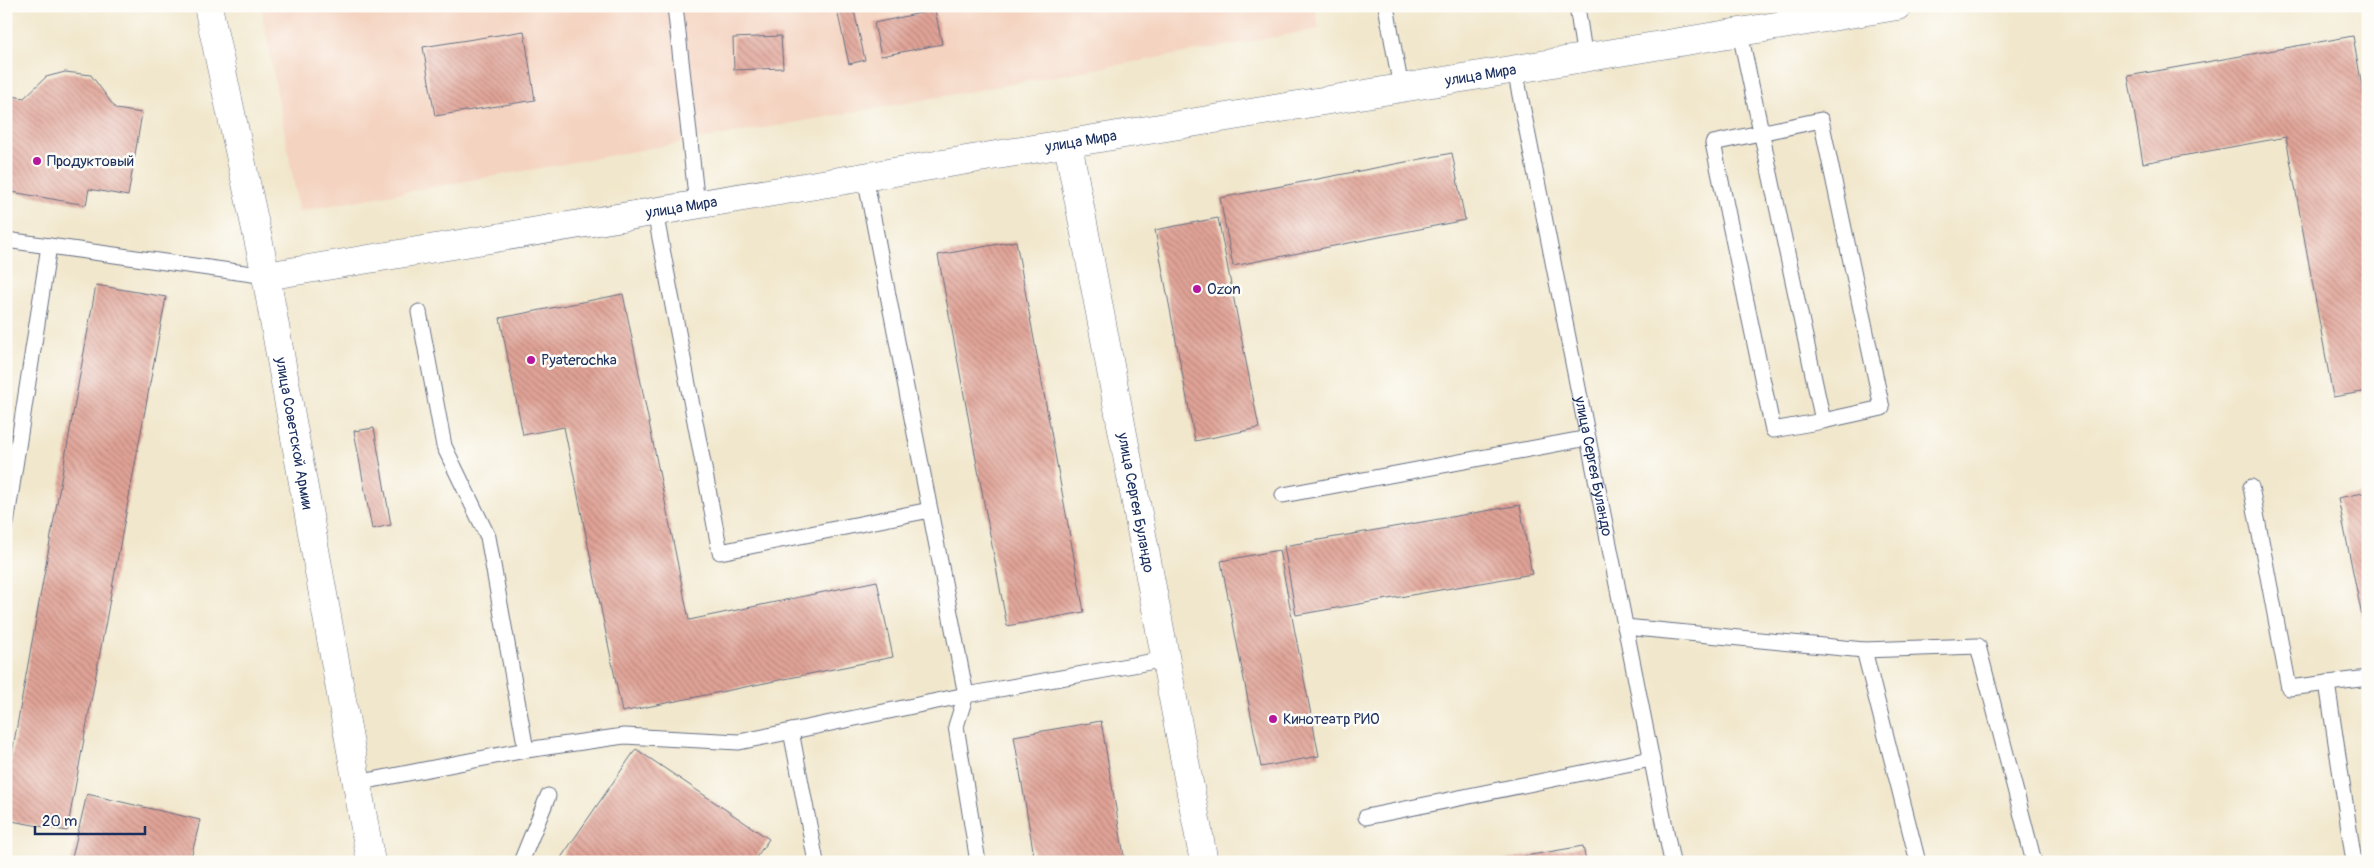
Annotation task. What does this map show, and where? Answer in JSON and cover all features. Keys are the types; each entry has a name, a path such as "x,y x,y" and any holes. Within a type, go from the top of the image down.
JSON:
{"street":[{"name":"улица Советской Армии","path":"208,6 266,276 370,862"},
{"name":"улица Мира","path":"266,276 1740,33 1886,7"},
{"name":"улица Сергея Буландо","path":"1068,144 1204,862"}],"lane":[{"path":"675,6 697,205"},
{"path":"1386,6 1402,88"},
{"path":"1577,6 1586,58"},
{"path":"1740,33 1823,420"},
{"name":"улица Сергея Буландо","path":"1515,70 1672,862"},
{"path":"1821,120 1882,408 1823,420 1773,430 1713,143 1821,120"},
{"path":"865,177 966,695 956,726 978,862"},
{"path":"655,212 720,552 930,510"},
{"path":"6,240 266,276"},
{"path":"6,524 49,246"},
{"path":"419,312 444,446 488,538 526,750"},
{"path":"1283,495 1588,438"},
{"path":"2251,487 2289,688 2368,678"},
{"path":"1625,627 1864,650 1978,646 2034,862"},
{"path":"1864,650 1918,862"},
{"path":"357,783 526,750 624,736 739,742 966,695 1166,659"},
{"path":"2327,683 2354,862"},
{"path":"791,731 816,862"},
{"path":"1366,817 1651,759"},
{"path":"521,862 548,796"}],"shaded area":[{"path":"261,6 1315,6 1319,29 299,211"}],"building":[{"path":"853,6 865,60 849,64 837,10"},
{"path":"935,10 942,44 881,56 874,23"},
{"path":"524,31 535,100 435,116 423,47"},
{"path":"781,36 783,68 734,70 733,38"},
{"path":"2353,36 2368,120 2368,391 2333,397 2286,137 2143,163 2128,76"},
{"path":"65,72 91,75 116,109 142,113 128,196 89,189 86,205 6,191 6,95 24,98 46,77"},
{"path":"1452,153 1465,220 1233,266 1220,198"},
{"path":"1218,218 1259,428 1195,441 1155,230"},
{"path":"1016,241 1084,612 1007,626 938,255"},
{"path":"96,285 166,297 67,831 6,820 6,787"},
{"path":"623,294 689,620 877,581 893,657 622,712 564,427 523,435 500,318"},
{"path":"374,428 391,525 372,529 354,431"},
{"path":"2368,492 2368,641 2367,641 2338,498"},
{"path":"1520,505 1532,574 1296,615 1284,546"},
{"path":"1279,550 1319,756 1261,767 1221,561"},
{"path":"1101,721 1125,862 1035,862 1014,736"},
{"path":"636,749 769,839 753,862 558,862"},
{"path":"87,794 200,820 190,862 71,862"},
{"path":"1583,846 1586,862 1497,862 1497,861"}],"place":[{"name":"Продуктовый","path":"37,161"},
{"name":"Ozon","path":"1197,289"},
{"name":"Pyaterochka","path":"531,360"},
{"name":"Кинотеатр РИО","path":"1273,719"}]}
